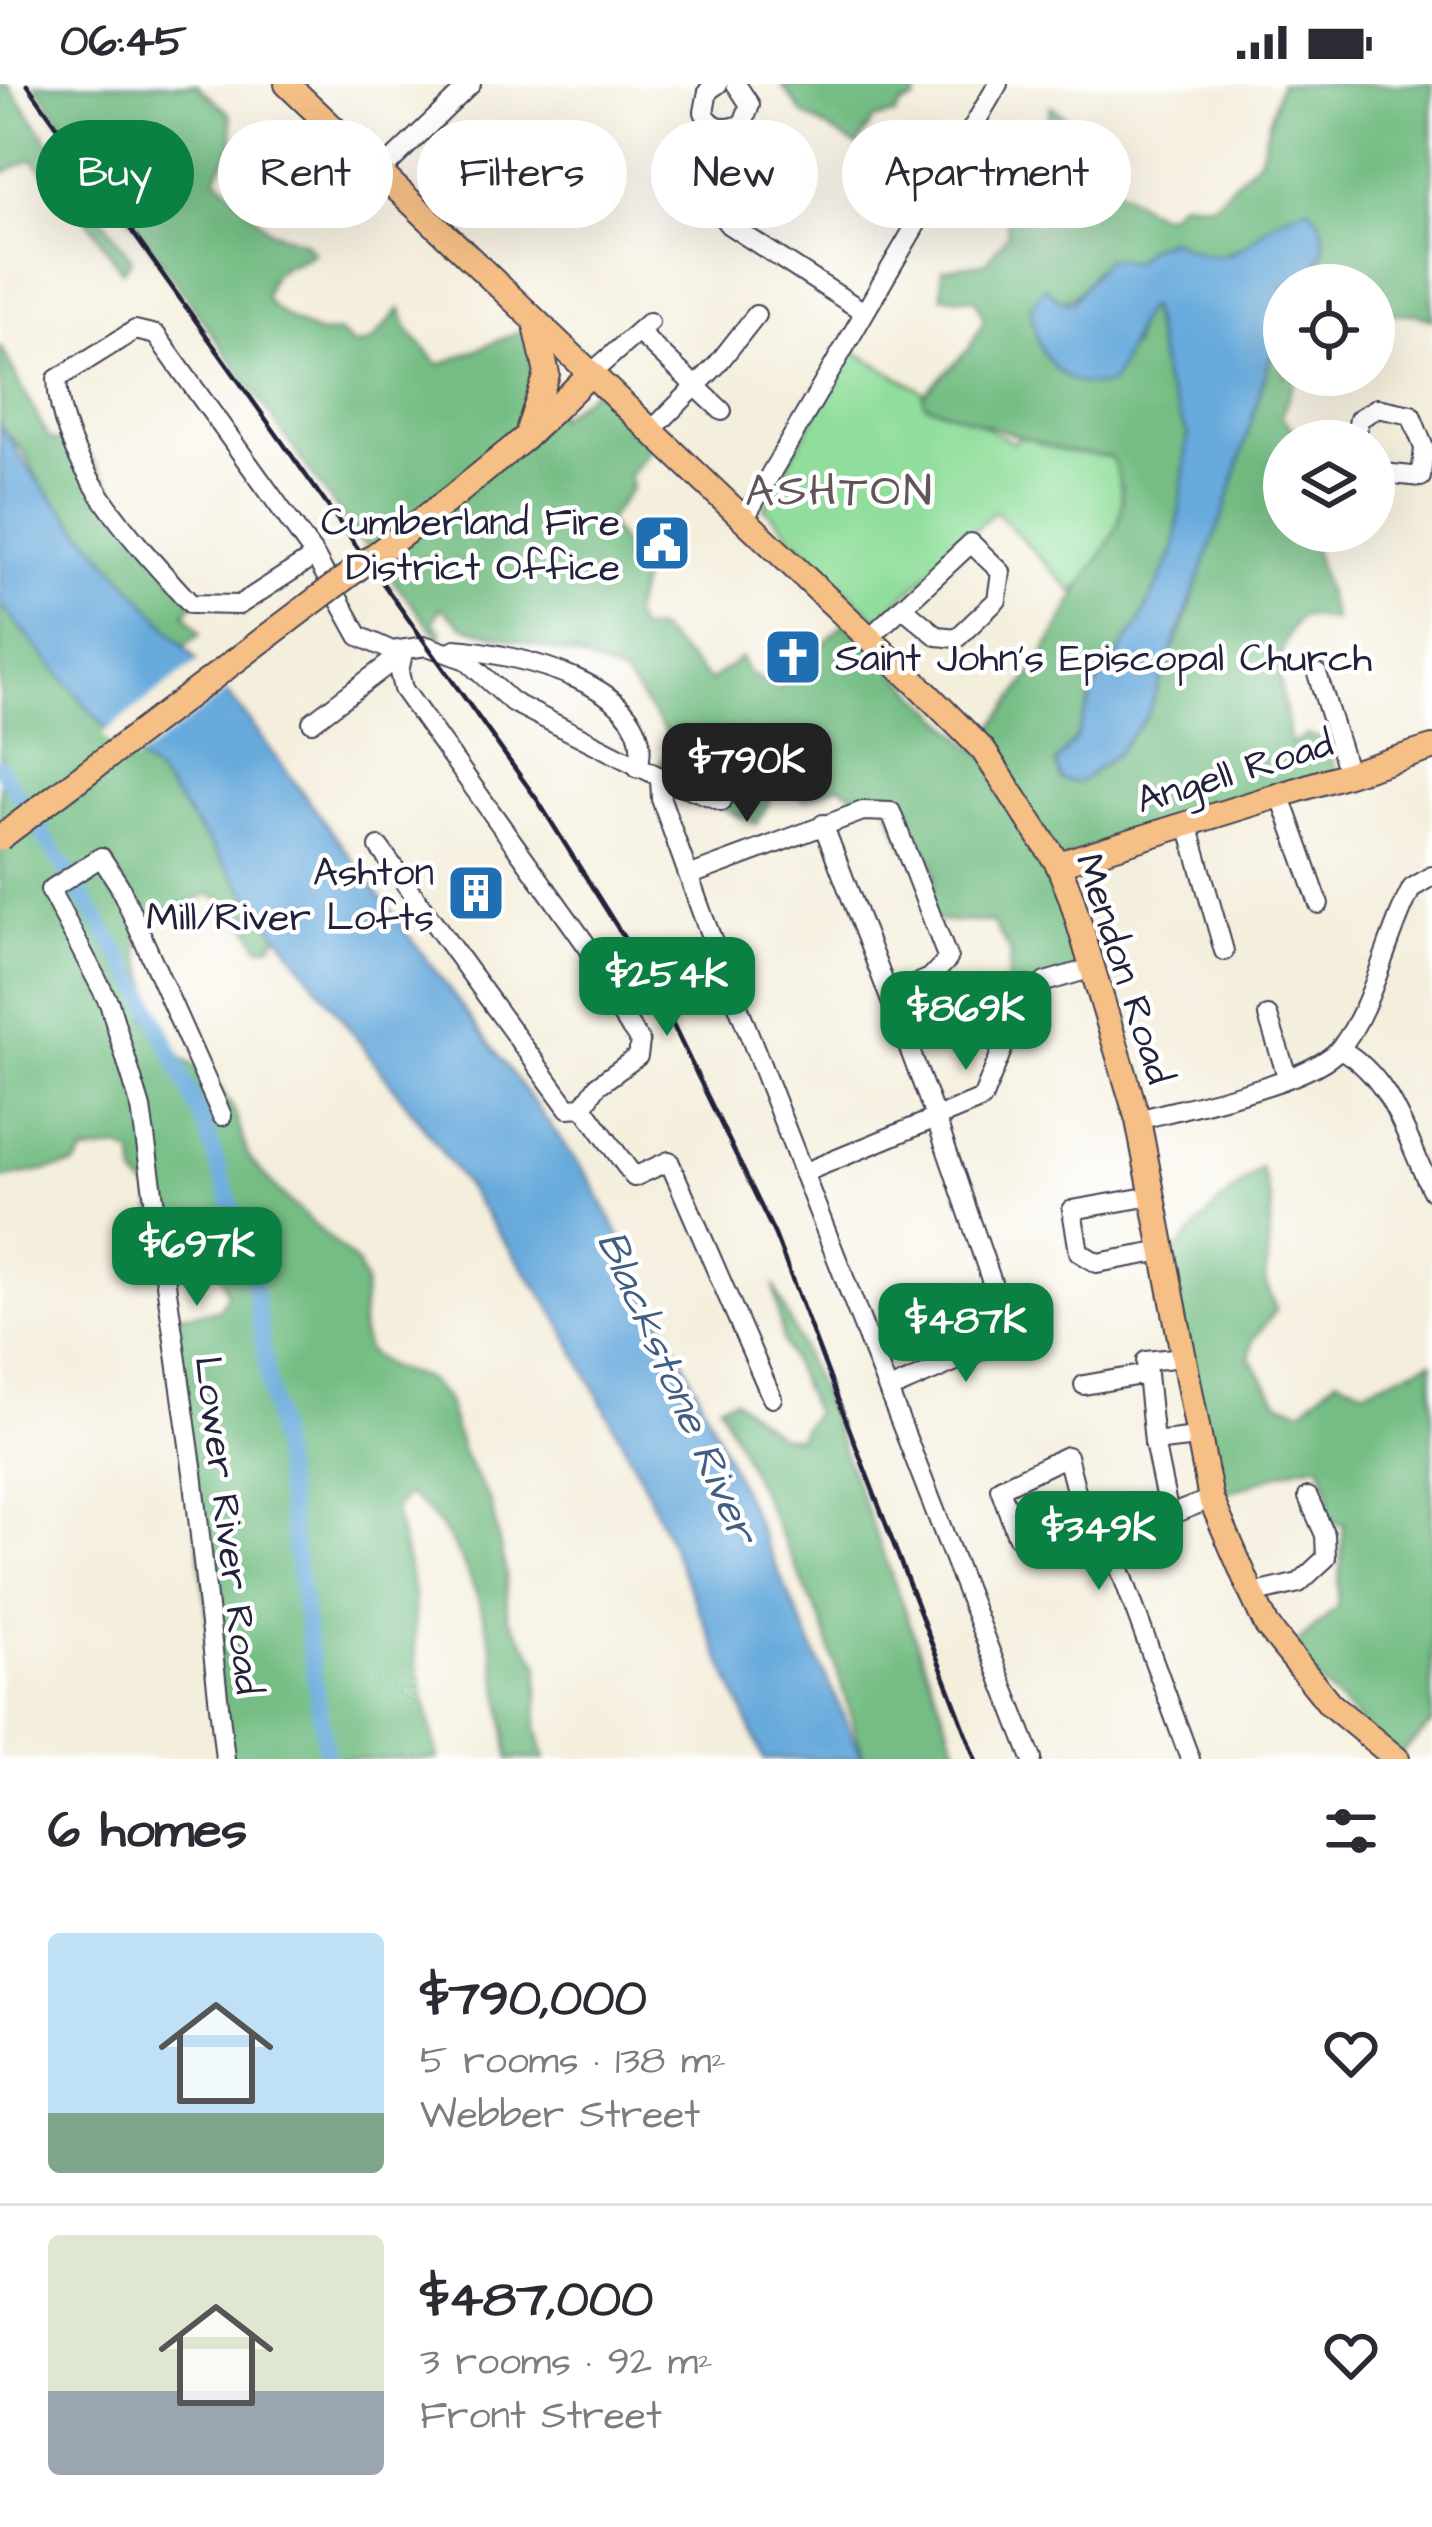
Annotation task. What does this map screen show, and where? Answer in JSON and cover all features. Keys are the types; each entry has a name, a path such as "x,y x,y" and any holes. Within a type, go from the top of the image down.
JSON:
{"main road":[{"name":"Mendon Road","path":"287,84 325,120"},
{"name":"Mendon Road","path":"393,185 983,750 1058,864 1138,1120 1211,1499 1267,1626 1330,1704 1391,1757"},
{"path":"525,438 547,365 542,341 526,313"},
{"path":"0,838 454,495 525,438 588,376"},
{"name":"Angell Road","path":"1058,864 1432,748"}],"street":[{"path":"393,160 472,84"},
{"path":"711,120 704,102 718,84"},
{"path":"736,84 748,96 749,115 742,120"},
{"path":"743,520 998,84"},
{"path":"739,228 864,312"},
{"path":"649,434 756,315"},
{"path":"588,376 644,328 722,411"},
{"path":"315,556 239,605 191,604 149,562 79,458 65,427 57,379 135,330 156,335 315,556 359,636 375,647 403,653"},
{"path":"1359,420 1377,408 1411,415 1424,448 1426,483 1395,476"},
{"path":"868,639 902,607 971,543 1000,572 997,600 957,638 938,635 902,607"},
{"path":"427,646 466,660 512,702 638,768 722,800"},
{"path":"312,722 403,653 427,646 500,652 548,667 603,693 639,730 643,751 638,768"},
{"path":"403,653 399,673 404,689 590,950 596,979 640,1041 638,1057 597,1086 583,1107"},
{"path":"1317,674 1348,773"},
{"path":"660,777 661,799 803,1173 1033,1759"},
{"path":"1280,794 1319,904"},
{"path":"691,875 823,824 881,808 891,812 948,959 930,978 890,995"},
{"path":"1187,821 1224,951"},
{"path":"823,824 935,1116 1006,1334 989,1348 889,1390"},
{"path":"379,847 568,1108 583,1107"},
{"name":"Lower River Road","path":"222,1116 119,885 100,857 53,888 113,1014 141,1108 193,1473 225,1759"},
{"path":"1138,1120 1287,1076 1340,1049 1399,912 1412,888 1432,876"},
{"path":"803,1173 982,1099 1007,1028 1045,982 1093,968"},
{"path":"1268,1016 1287,1076"},
{"path":"1340,1049 1374,1074 1417,1151 1432,1191"},
{"path":"583,1107 634,1177 669,1161 772,1397"},
{"path":"1153,1196 1072,1210 1078,1252 1097,1263 1164,1251"},
{"path":"1168,1515 1146,1361 1183,1357"},
{"path":"1084,1385 1147,1375"},
{"path":"1154,1442 1196,1437"},
{"path":"1084,1522 1017,1536 1000,1488 1067,1456 1084,1522 1119,1546"},
{"path":"1252,1594 1299,1583 1326,1558 1325,1535 1308,1497"},
{"path":"1190,1759 1120,1569 1119,1546 1136,1528 1211,1499"}],"green space":[{"path":"0,84 8,84 36,124 36,163 32,159 0,174"},
{"path":"35,84 196,84 230,114 231,120 218,120 218,228 267,228 305,242 313,252 273,277 265,298 276,309 321,334 337,332 355,346 372,341 400,309 410,332 439,365 529,328 557,418 598,387 653,445 629,476 632,487 607,522 626,549 624,559 642,578 632,615 639,630 658,630 710,681 741,658 748,672 778,690 845,622 975,750 1051,642 1114,534 1122,500 1111,457 1063,451 925,404 923,395 969,349 984,320 976,299 942,296 942,270 987,262 1008,228 1131,228 1131,198 1155,213 1168,214 1180,201 1212,204 1259,159 1280,84 1432,84 1432,320 1395,314 1395,264 1317,264 1324,231 1309,207 1244,246 1216,256 1200,257 1171,239 1148,247 1134,262 1094,270 1083,289 1069,298 1031,307 1132,348 1139,313 1149,305 1164,382 1188,434 1175,550 1139,624 1096,685 1076,738 1056,763 1079,782 1114,756 1147,716 1157,678 1183,629 1263,378 1263,396 1289,396 1281,416 1285,420 1263,420 1263,552 1315,552 1334,620 1301,616 1283,647 1280,679 1290,745 1307,735 1325,740 1340,780 1059,859 1093,978 1048,990 1024,1008 1006,991 1011,952 992,922 932,921 926,904 934,883 933,864 925,850 905,847 886,800 858,798 839,785 805,799 777,787 757,824 654,778 672,740 624,676 573,655 463,627 441,607 433,622 441,631 442,642 346,522 137,228 194,228 194,120 61,120"},
{"path":"781,84 916,84 915,100 901,105 895,115 842,120 842,137 803,114"},
{"path":"1051,106 1070,120 1048,120"},
{"path":"93,228 109,228 132,260 122,271"},
{"path":"0,345 49,439 61,442 75,436 194,603 185,613 201,634 181,648 50,503 25,453 0,427"},
{"path":"852,350 1013,443 1059,404 1163,507 1073,592 995,511 878,620 764,507"},
{"path":"0,594 127,733 281,926 272,945 260,947 237,906 209,894 151,919 138,949 149,985 146,1017 171,1050 216,1082 234,1111 249,1158 357,1264 365,1283 361,1331 368,1352 390,1368 424,1377 446,1399 462,1452 490,1501 506,1574 507,1616 539,1664 537,1727 545,1759 509,1759 493,1651 471,1580 434,1519 408,1494 394,1509 414,1593 415,1656 438,1759 225,1759 171,1316 219,1310 227,1294 213,1246 159,1243 151,1191 136,1178 134,1156 119,1148 84,1153 75,1165 0,1179"},
{"path":"1261,1168 1272,1205 1265,1280 1276,1310 1253,1340 1250,1358 1279,1402 1302,1409 1337,1378 1366,1389 1432,1361 1432,1723 1396,1758 1288,1651 1337,1607 1344,1524 1326,1523 1319,1505 1330,1497 1321,1464 1216,1494 1166,1262 1218,1204"},
{"path":"774,1285 829,1412 961,1759 864,1759 823,1625 719,1404 734,1399 778,1435 797,1438 814,1413 783,1342"}],"water":[{"path":"1309,207 1322,226 1324,246 1318,264 1263,264 1263,383 1227,504 1147,716 1114,756 1079,783 1061,780 1056,763 1076,738 1096,685 1139,624 1175,549 1188,435 1164,382 1150,306 1108,385 1075,381 1052,365 1038,339 1031,307 1045,287 1060,300 1072,302 1106,258 1134,262 1148,247 1171,239 1196,252 1232,253 1288,214"},
{"name":"Blackstone River","path":"0,425 36,479 241,710 591,1180 686,1367 863,1759 764,1759 641,1477 556,1315 432,1138 157,774 118,743 0,603"}],"pier":[{"path":"203,657 231,689 133,763 114,748 102,734"}],"waterway":[{"path":"0,767 144,992 205,1126 250,1262 327,1759"}],"railway":[{"path":"27,84 538,801 653,984 775,1235 976,1759"}],"place":[{"name":"Cumberland Fire District Office","path":"662,543"},
{"name":"Saint John's Episcopal Church","path":"793,657"},
{"name":"Ashton Mill/River Lofts","path":"476,893"}],"district":[{"name":"ASHTON","path":"840,489"}]}
